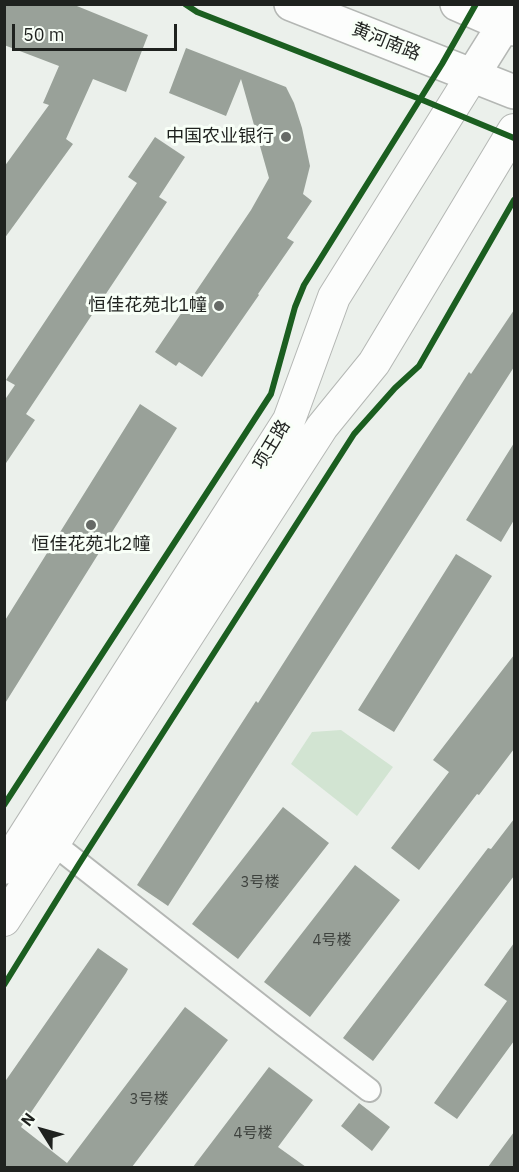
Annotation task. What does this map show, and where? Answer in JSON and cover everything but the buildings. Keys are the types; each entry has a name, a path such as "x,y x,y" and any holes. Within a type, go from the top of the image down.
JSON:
{"main road":[{"name":"黄河南路","path":"291,4 514,92"},
{"path":"457,4 511,21"},
{"name":"项王路","path":"4,868 289,420 334,297 472,76 511,21"},
{"name":"项王路","path":"4,920 322,427 374,363 514,130"}],"street":[{"path":"54,844 369,1090"}],"green space":[{"path":"341,730 393,767 357,816 291,764 312,732"}],"cycle path":[{"path":"185,4 197,12 514,138"},
{"path":"4,805 271,394 295,307 304,285 442,64 476,4"},
{"path":"4,985 354,434 395,388 419,366 514,200"}],"place":[{"name":"中国农业银行","path":"286,137"},
{"name":"恒佳花苑北1幢","path":"219,306"},
{"name":"恒佳花苑北2幢","path":"91,525"}]}
